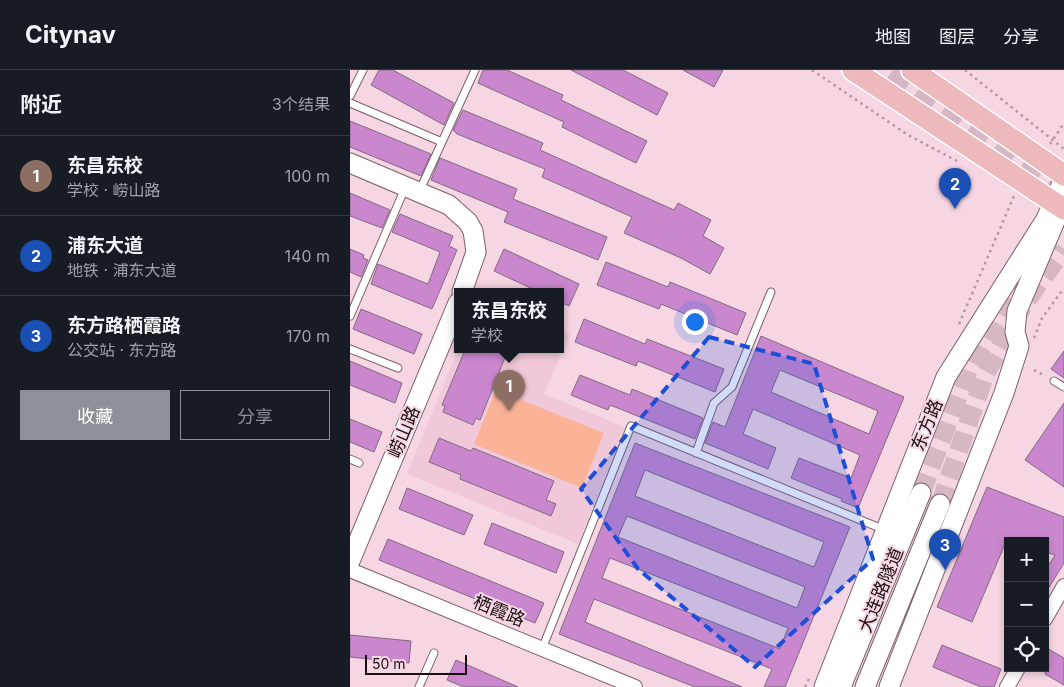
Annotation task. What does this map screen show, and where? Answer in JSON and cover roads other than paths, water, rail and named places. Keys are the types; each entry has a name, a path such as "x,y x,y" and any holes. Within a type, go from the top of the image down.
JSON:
{"main road":[{"path":"853,70 1061,205"},
{"path":"912,70 1064,175"},
{"path":"350,163 449,205 468,222 473,231 476,252 463,288"},
{"name":"东方路","path":"889,687 1004,393 1019,346 1015,332 1017,311 1061,205 1064,179"},
{"name":"东方路","path":"824,687 946,377 967,342 991,310 1061,205"},
{"name":"崂山路","path":"350,561 454,313"},
{"name":"大连路隧道","path":"841,687 921,493"},
{"name":"大连路隧道","path":"865,687 940,504"}],"street":[{"name":"栖霞路","path":"350,570 635,687"},
{"path":"1049,612 1064,586"},
{"path":"1007,687 1016,672"}],"lane":[{"path":"350,96 363,70"},
{"path":"350,316 412,189 442,142 475,70"},
{"path":"350,104 442,142"},
{"path":"696,453 714,403 732,387 771,292"},
{"path":"350,349 398,368"},
{"path":"1054,381 1064,387"},
{"path":"542,649 631,426 885,530"},
{"path":"350,459 359,463"},
{"path":"419,687 434,653"}],"tunnel":[{"path":"893,70 1064,192"},
{"path":"940,504 985,375 1024,304 1064,249"},
{"path":"921,493 968,370 1010,294 1034,261"}],"place":[{"name":"浦东大道","path":"955,209"},
{"name":"东昌东校","path":"509,411"},
{"name":"东方路栖霞路","path":"945,570"}]}
